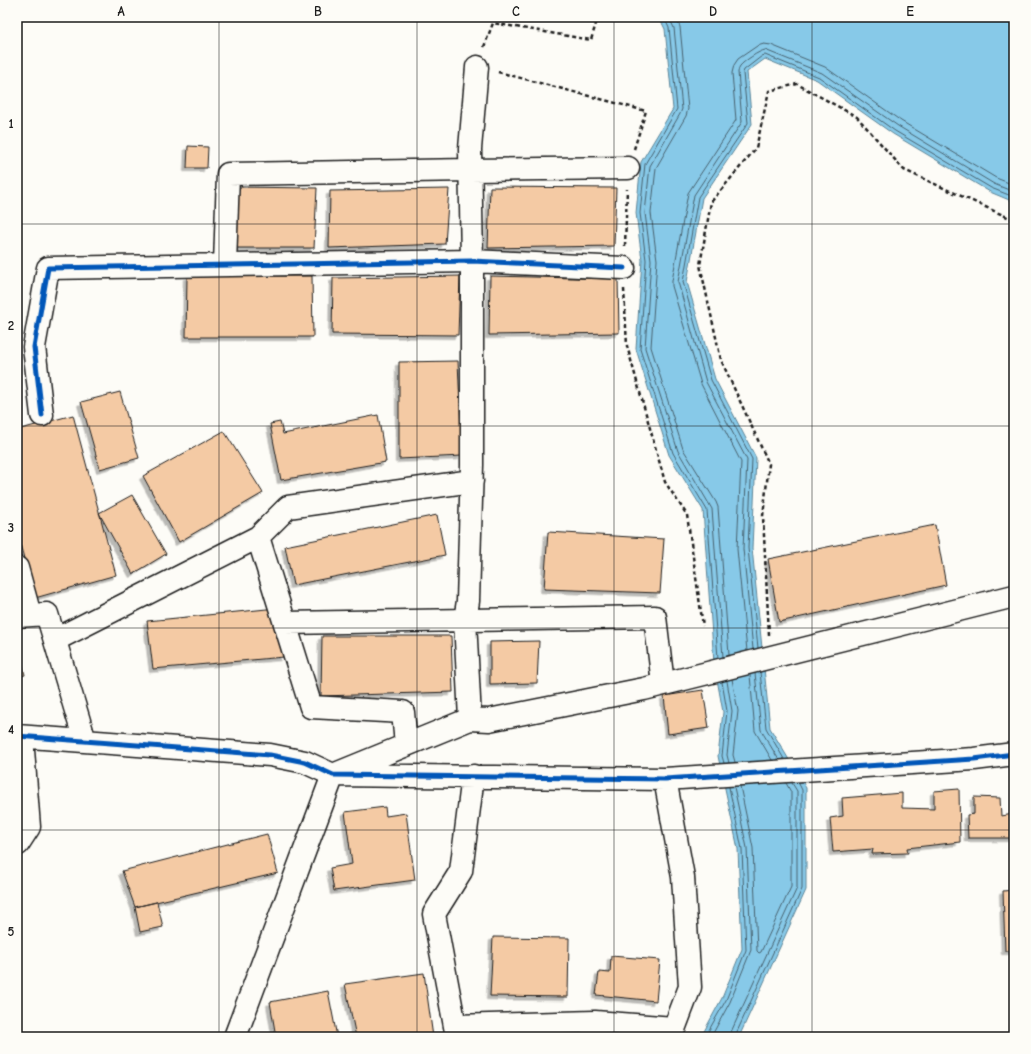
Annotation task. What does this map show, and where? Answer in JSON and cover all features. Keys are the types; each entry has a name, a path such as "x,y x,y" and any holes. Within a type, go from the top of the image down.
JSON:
{"street":[{"path":"470,719 465,620 468,601 472,481 472,261 470,150 477,67"},
{"path":"225,265 228,174 628,168"},
{"path":"42,415 34,347 48,268 472,261 624,268"},
{"path":"55,640 258,537 288,507 472,481"},
{"path":"258,537 311,707 403,712 406,745"},
{"path":"17,568 24,615 47,614 85,741"},
{"path":"235,1037 333,775 470,719 489,720 663,684 1014,596"},
{"path":"285,623 655,617 663,684"},
{"path":"17,844 29,827 20,736 270,756 305,762 333,775 671,778 974,759 1014,754"},
{"path":"473,776 461,871 434,914 456,1032 595,1022 673,1032 690,987 683,877 671,778"}],"path":[{"path":"598,17 591,40 493,23 477,67 646,111 628,168 624,268 627,346 666,482 687,515 703,626"},
{"path":"771,657 763,516 769,464 721,360 700,265 711,202 756,148 769,91 797,84 857,117 904,170 1014,220"}],"water":[{"path":"659,17 1014,17 1014,202 990,192 893,134 817,80 765,59 747,72 752,124 702,198 687,282 715,379 756,458 752,548 770,728 806,788 806,890 739,1037 701,1037 722,998 742,949 738,849 718,756 723,712 714,663 703,510 669,455 636,349 642,260 636,213 641,162 673,109 665,29"}],"building":[{"path":"188,146 208,147 207,168 187,168"},
{"path":"232,187 317,188 314,248 231,248"},
{"path":"490,187 616,188 614,246 488,248"},
{"path":"449,189 445,244 329,248 330,191"},
{"path":"187,276 312,276 313,337 186,337"},
{"path":"460,276 458,335 332,334 333,278"},
{"path":"490,276 618,279 619,333 489,335"},
{"path":"458,361 462,456 399,459 399,362"},
{"path":"120,392 139,458 100,469 81,402"},
{"path":"73,415 116,575 35,598 17,533 17,430"},
{"path":"378,415 386,462 281,480 270,424 280,422 283,434"},
{"path":"224,431 263,493 179,542 143,476"},
{"path":"132,495 166,554 133,574 99,513"},
{"path":"437,515 445,555 293,585 285,546"},
{"path":"935,525 946,585 779,622 768,559"},
{"path":"548,532 664,539 660,593 544,589"},
{"path":"277,608 284,657 153,669 147,621"},
{"path":"322,636 451,636 453,692 321,696"},
{"path":"539,641 537,683 490,684 490,642"},
{"path":"17,643 25,675 17,677"},
{"path":"703,690 709,728 668,734 664,696"},
{"path":"959,789 960,842 907,848 908,853 872,854 873,849 833,852 830,818 843,816 842,798 902,793 902,808 934,809 934,791"},
{"path":"974,797 1000,798 1001,816 1014,814 1014,838 968,838 967,815 974,814"},
{"path":"385,807 386,816 406,813 415,880 334,891 330,868 352,864 345,812"},
{"path":"267,834 278,873 135,907 122,871"},
{"path":"1014,890 1014,951 1005,951 1003,891"},
{"path":"157,902 163,927 140,932 135,907"},
{"path":"493,937 569,938 568,997 490,996"},
{"path":"611,956 660,960 656,1001 596,995 599,972 610,973"},
{"path":"424,973 433,1037 356,1037 345,984"},
{"path":"328,991 337,1037 276,1037 270,1002"},
{"path":"78,1034 78,1037 49,1037"}],"cycle path":[{"path":"42,415 34,347 48,268 472,261 624,268"},
{"path":"17,736 270,755 305,762 333,775 665,779 974,759 1014,754"}]}
